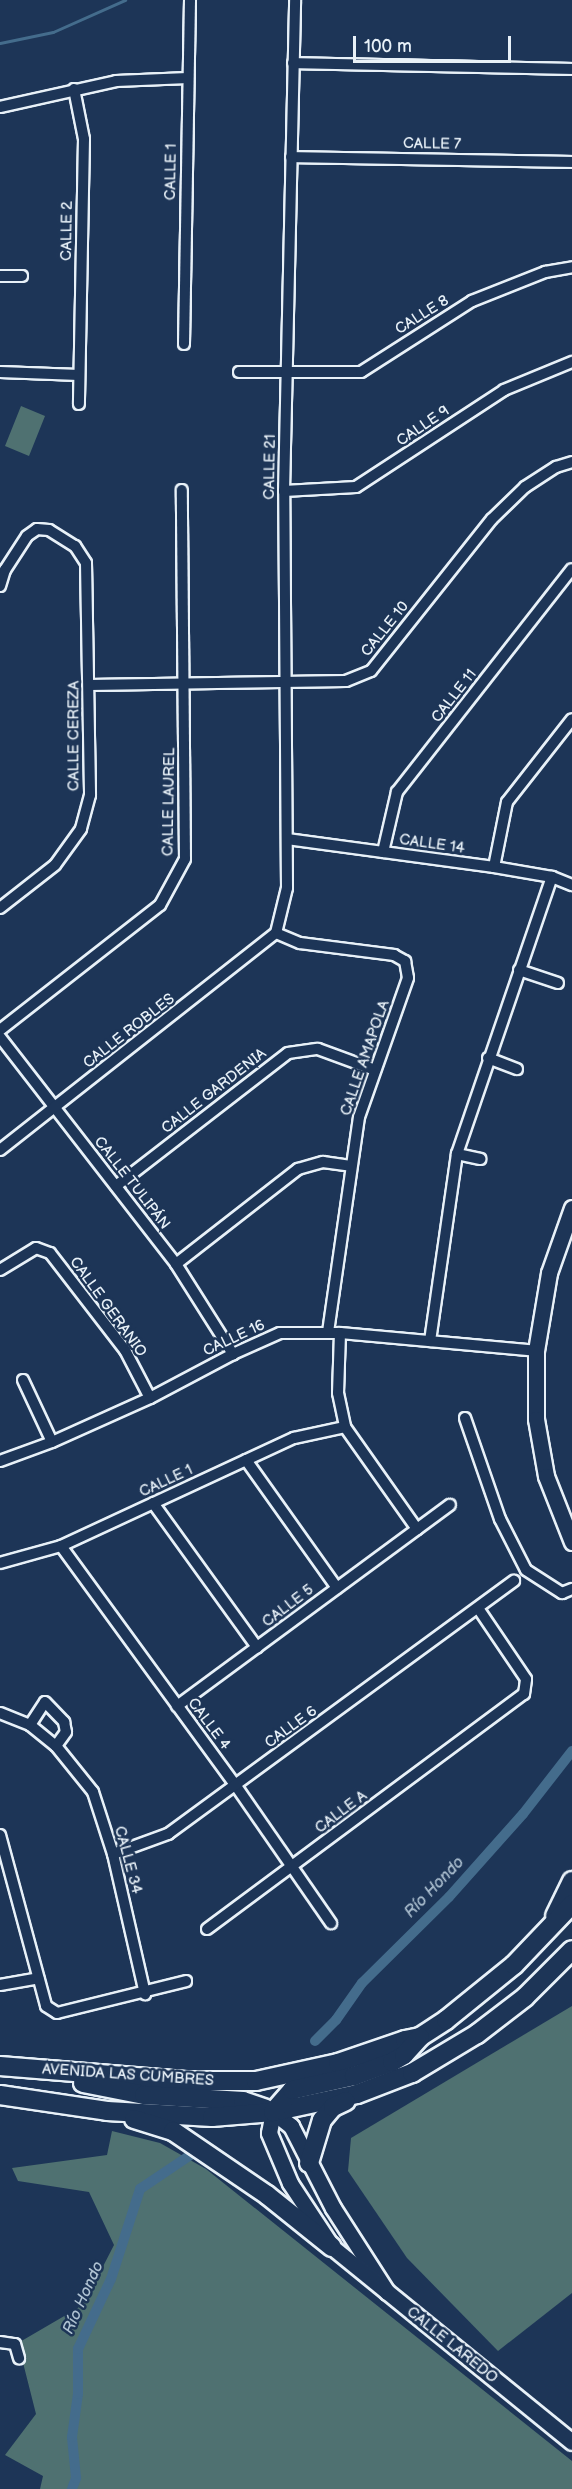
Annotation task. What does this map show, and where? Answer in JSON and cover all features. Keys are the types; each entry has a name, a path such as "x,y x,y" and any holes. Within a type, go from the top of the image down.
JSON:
{"highway":[{"path":"550,1929 572,1881"},
{"path":"273,2112 292,2090 354,2076 392,2062 404,2055 420,2037 472,2000 550,1929 572,1904"},
{"path":"0,2095 107,2111 212,2117 273,2112 357,2094 412,2073 477,2034 525,1997 572,1950"},
{"name":"AVENIDA LAS CUMBRES","path":"2,2066 185,2081 256,2081 320,2068 420,2037"},
{"path":"2,2066 144,2095 243,2101 273,2112"},
{"path":"309,2163 322,2121 328,2112 357,2094"},
{"path":"107,2111 173,2131 267,2194 332,2247"}],"main road":[{"path":"572,1208 549,1273 536,1351 536,1419 546,1476 572,1542"},
{"path":"332,2247 290,2183 269,2133 273,2112 291,2126 355,2246 387,2292"},
{"name":"CALLE LAREDO","path":"332,2247 572,2442"}],"street":[{"name":"CALLE 1","path":"183,344 190,0"},
{"name":"CALLE 21","path":"276,933 287,888 284,491 295,0"},
{"path":"293,63 572,69"},
{"path":"0,107 116,81 188,78"},
{"name":"CALLE 2","path":"74,89 84,140 79,404"},
{"name":"CALLE 7","path":"291,157 572,162"},
{"name":"CALLE 8","path":"239,372 286,374 361,372 472,301 545,272 572,267"},
{"path":"0,276 22,276"},
{"name":"CALLE 9","path":"284,491 356,487 504,390 572,362"},
{"path":"0,372 79,375"},
{"name":"CALLE 10","path":"89,685 346,681 371,671 492,519 525,488 556,467 572,462"},
{"name":"CALLE LAUREL","path":"0,1030 160,905 185,859 182,490"},
{"name":"CALLE CEREZA","path":"0,586 5,570 27,536 37,529 49,530 75,546 86,563 90,795 81,830 55,866 0,908"},
{"name":"CALLE 11","path":"383,852 397,792 572,569"},
{"path":"494,867 507,802 572,719"},
{"name":"CALLE 14","path":"287,839 494,867 552,877 572,885"},
{"path":"430,1341 458,1154 488,1058 552,877"},
{"name":"CALLE AMAPOLA","path":"276,933 300,943 394,955 405,961 408,978 359,1117 328,1332"},
{"name":"CALLE ROBLES","path":"0,1150 276,933"},
{"path":"519,970 558,983"},
{"name":"CALLE TULIPÁN","path":"0,1037 176,1264 233,1354"},
{"name":"CALLE GARDENIA","path":"116,1186 288,1053 318,1049 375,1070"},
{"path":"488,1058 518,1069"},
{"path":"458,1154 480,1159"},
{"path":"176,1264 298,1169 323,1162 351,1166"},
{"name":"CALLE GERANIO","path":"0,1270 36,1248 50,1253 125,1350 150,1398"},
{"name":"CALLE 16","path":"0,1461 52,1442 150,1398 233,1354 280,1333 328,1332 536,1351"},
{"path":"340,1333 338,1393 345,1427 417,1529"},
{"path":"23,1380 52,1442"},
{"path":"465,1418 500,1519 526,1570 562,1593 572,1589"},
{"name":"CALLE 1","path":"0,1563 61,1546 294,1438 345,1427"},
{"path":"246,1460 337,1588"},
{"path":"153,1503 257,1647"},
{"name":"CALLE 5","path":"177,1706 450,1505"},
{"name":"CALLE 4","path":"61,1546 236,1786 331,1923"},
{"name":"CALLE 6","path":"112,1854 168,1834 514,1581"},
{"name":"CALLE A","path":"207,1929 524,1694 526,1679 478,1608"},
{"path":"30,1725 45,1702 64,1722 66,1732 56,1746"},
{"name":"CALLE 34","path":"0,1713 30,1725 56,1746 93,1792 112,1854 145,1994"},
{"path":"0,1835 46,2006 57,2013 145,1994 186,1982"},
{"path":"0,1985 38,1978"},
{"path":"0,2342 15,2344 19,2358"}],"green space":[{"path":"21,406 45,416 29,456 5,446"},
{"path":"572,2006 572,2293 498,2351 407,2258 348,2171 351,2138"},
{"path":"112,2131 160,2143 206,2169 572,2461 572,2489 40,2489 43,2476 5,2455 36,2414 18,2343 78,2308 94,2284 114,2245 89,2192 18,2181 12,2168 107,2155"}],"waterway":[{"path":"0,43 53,32 125,0"},
{"name":"Río Hondo","path":"315,2041 336,2020 362,1983 449,1897 523,1814 572,1751"},
{"name":"Río Hondo","path":"72,2489 76,2478 72,2437 78,2394 78,2349 111,2279 140,2189 195,2152"}]}
